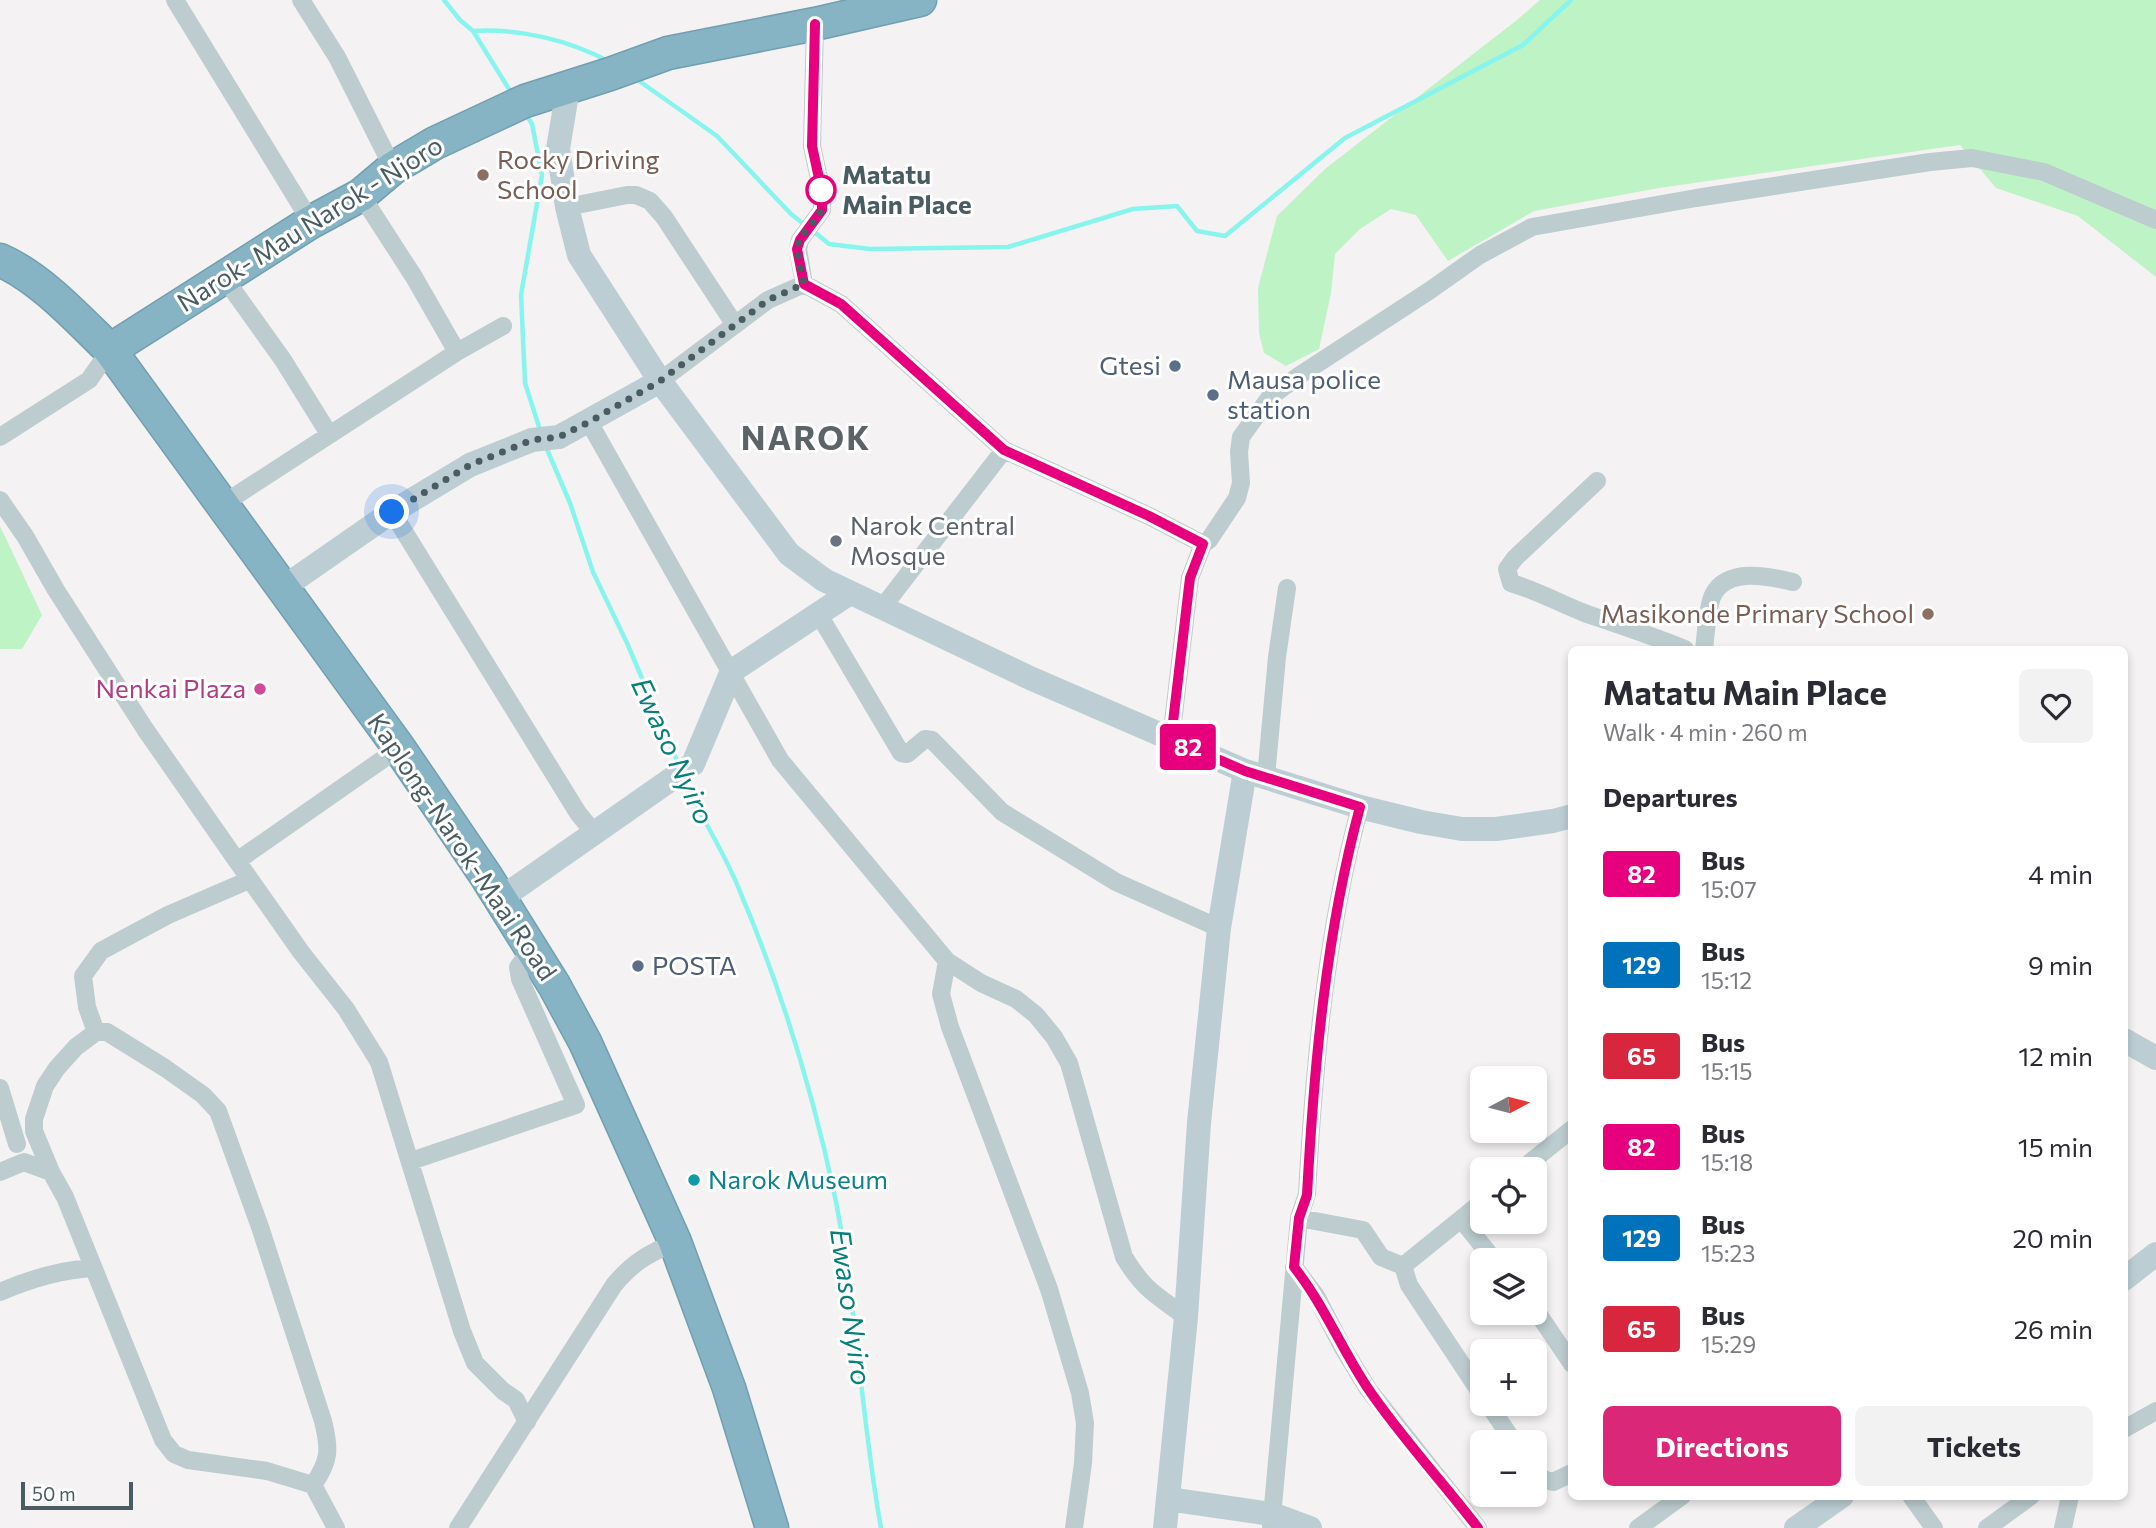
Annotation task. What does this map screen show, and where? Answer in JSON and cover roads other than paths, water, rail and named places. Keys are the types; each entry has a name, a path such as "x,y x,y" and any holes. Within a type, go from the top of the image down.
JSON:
{"highway":[{"name":"Narok- Mau Narok - Njoro","path":"110,350 311,222 361,195 393,168 435,143 512,108 668,53 920,0"},
{"name":"Kaplong-Narok-Maai Road","path":"0,260 12,265 62,304 110,350 399,748 532,948 586,1042 675,1242 729,1388 772,1528"}],"street":[{"path":"175,0 311,222"},
{"path":"301,0 337,57 393,168"},
{"path":"804,284 797,249 800,240 822,210 822,192 812,146 815,24"},
{"path":"568,88 558,149 566,207 579,255 660,381 789,554 824,580 1030,678 1256,774 1360,807 1462,829 1496,829 1568,817"},
{"path":"1171,739 1190,578 1203,544 1209,540 1237,498 1241,483 1241,437 1270,397 1300,375 1480,255 1532,227 1709,196 1972,158 2044,172 2156,220"},
{"path":"361,195 414,276 457,352"},
{"path":"566,207 627,195 636,195 650,201 664,217 735,325"},
{"path":"225,279 283,360 329,434"},
{"path":"284,587 392,512 470,465 532,440 559,437 589,422 660,381 768,300 804,284"},
{"path":"804,284 841,304 1004,450 1149,516 1203,544"},
{"path":"223,504 457,352 503,326"},
{"path":"0,438 89,380 110,350"},
{"path":"589,422 780,760 947,961 981,983 1016,999 1036,1014 1054,1037 1069,1063 1124,1257 1149,1292 1186,1317"},
{"path":"882,608 1004,450"},
{"path":"1597,481 1523,548 1507,569 1511,583 1678,646"},
{"path":"0,500 145,729 249,880 346,1009 373,1051 383,1073 462,1331 475,1363 516,1400 527,1422"},
{"path":"392,512 578,813 595,834"},
{"path":"1704,646 1712,596 1722,584 1743,576 1793,582"},
{"path":"1165,1528 1186,1317 1199,1122 1219,928 1256,774 1287,588"},
{"path":"500,899 693,764 732,671 850,593"},
{"path":"818,613 901,753 907,754 925,739 932,740 1002,812 1116,882 1219,928"},
{"path":"237,861 399,748"},
{"path":"1272,1521 1294,1267 1299,1218 1307,1195 1324,999 1338,908 1360,807"},
{"path":"96,1032 88,1007 83,976 101,951 168,915 249,880"},
{"path":"411,1161 576,1105 520,979 518,967 532,948"},
{"path":"947,961 940,994 950,1027 1049,1289 1080,1393 1085,1423 1083,1463 1074,1528"},
{"path":"313,1485 323,1470 329,1443 298,1340 229,1136 218,1111 203,1095 165,1068 107,1032 96,1032 76,1047 57,1068 38,1101 34,1131 65,1197 163,1440 174,1454 188,1460 267,1471 313,1485 337,1528"},
{"path":"2128,1042 2156,1058"},
{"path":"0,1088 24,1162"},
{"path":"0,1129 17,1143"},
{"path":"1537,1157 1568,1132"},
{"path":"0,1172 24,1162 51,1172"},
{"path":"1403,1266 1470,1212"},
{"path":"1299,1218 1363,1230 1381,1257 1403,1266"},
{"path":"1461,1219 1484,1248"},
{"path":"458,1528 614,1285 643,1257 675,1242"},
{"path":"2128,1276 2156,1254"},
{"path":"1403,1266 1409,1285 1470,1377"},
{"path":"1294,1267 1316,1296 1368,1389 1478,1528"},
{"path":"0,1292 26,1280 65,1270 92,1268"},
{"path":"1546,1325 1568,1358"},
{"path":"2128,1427 2156,1411"},
{"path":"1547,1480 1553,1482 1568,1475"},
{"path":"1168,1499 1310,1528"},
{"path":"1638,1528 1676,1500"},
{"path":"1796,1528 1836,1500"},
{"path":"1914,1500 1934,1528"},
{"path":"1987,1528 2026,1500"},
{"path":"2063,1528 2069,1500"}],"waterway":[{"name":"Ewaso Nyiro","path":"444,0 473,31 512,94"},
{"path":"812,230 829,244 870,249 1008,247 1133,209 1177,206 1197,231 1225,236 1345,138 1523,45 1571,0"},
{"path":"473,31 508,31 543,37 578,47 610,62"},
{"path":"635,78 717,136 791,214 805,225"},
{"name":"Ewaso Nyiro","path":"525,113 532,124 542,175 521,295 525,383 541,433"},
{"name":"Ewaso Nyiro","path":"546,447 570,503 593,572 627,643 679,765"},
{"name":"Ewaso Nyiro","path":"685,780 733,875 754,926 795,1041 817,1118 842,1238 881,1528"}],"place":[{"name":"Rocky Driving School","path":"483,175"},
{"name":"Matatu Main Place","path":"821,190"},
{"name":"Gtesi","path":"1175,366"},
{"name":"Mausa police station","path":"1213,395"},
{"name":"Narok Central Mosque","path":"836,541"},
{"name":"Masikonde Primary School","path":"1928,614"},
{"name":"Nenkai Plaza","path":"260,689"},
{"name":"POSTA","path":"638,966"},
{"name":"Narok Museum","path":"694,1180"}],"district":[{"name":"NAROK","path":"806,438"}]}
